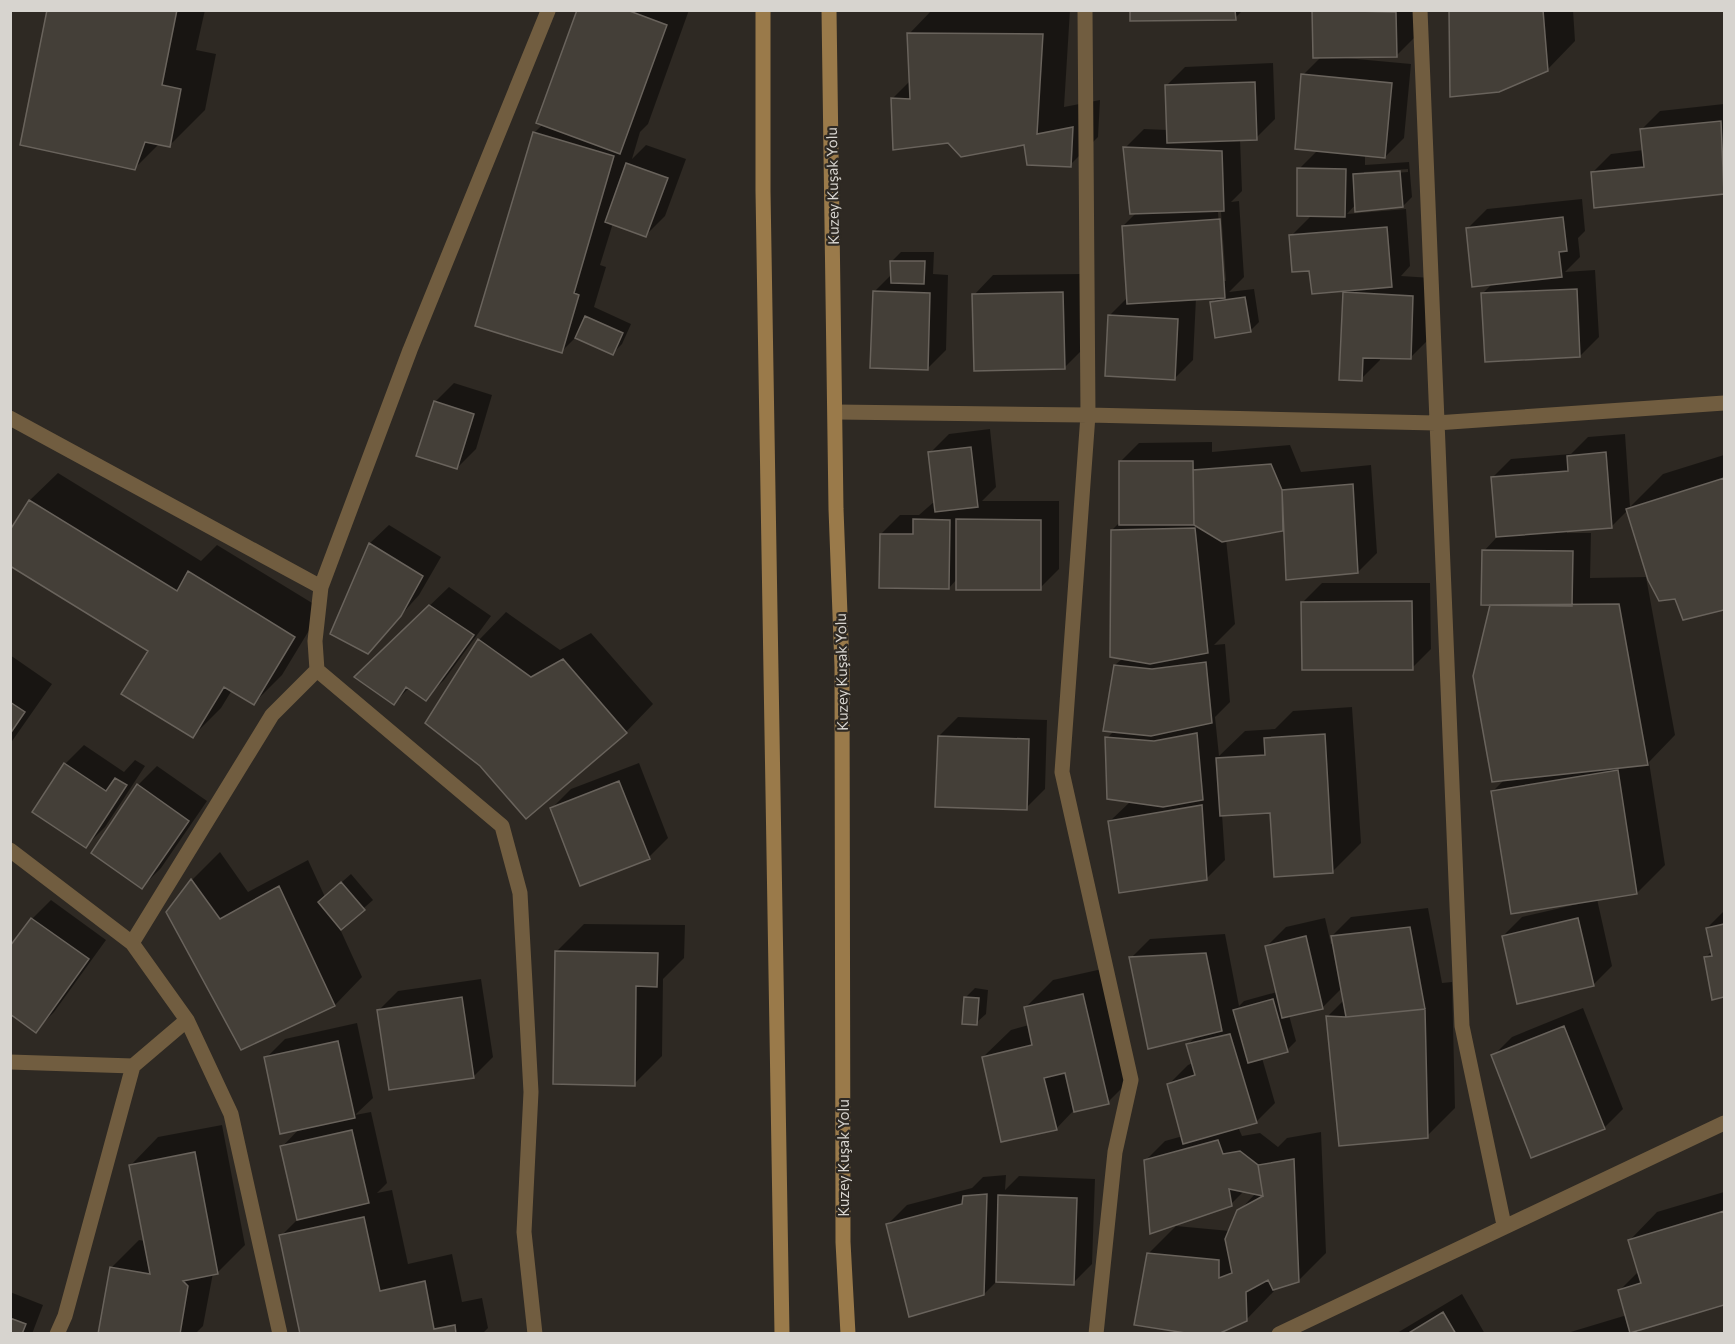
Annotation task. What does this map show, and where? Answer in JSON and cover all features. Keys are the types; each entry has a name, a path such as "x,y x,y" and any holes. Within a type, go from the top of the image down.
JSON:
{"main road":[{"path":"763,10 763,202 782,1334"},
{"name":"Kuzey Kuşak Yolu","path":"829,10 836,509 842,666 843,1242 848,1334"}],"street":[{"path":"1085,10 1088,415 1062,772 1131,1080 1115,1152 1096,1334"},
{"path":"1420,10 1462,1026 1504,1225"},
{"path":"535,1334 524,1232 531,1092 520,893 502,826 317,670 315,641 321,586 410,350 547,11"},
{"path":"836,412 1436,423 1725,403"},
{"path":"10,418 321,586"},
{"path":"132,943 272,715 317,670"},
{"path":"10,850 132,943 187,1020 231,1114 280,1334"},
{"path":"57,1334 65,1316 133,1066 187,1020"},
{"path":"10,1062 133,1066"},
{"path":"1279,1334 1504,1225 1725,1123"}],"building":[{"path":"47,10 177,10 162,85 181,89 170,147 145,142 135,170 20,145"},
{"path":"577,10 627,10 667,25 620,154 536,123"},
{"path":"1130,10 1235,10 1236,20 1130,21"},
{"path":"1312,10 1396,12 1397,57 1313,58"},
{"path":"1449,10 1543,10 1548,71 1499,92 1450,97"},
{"path":"907,33 1043,34 1037,134 1073,127 1071,167 1027,165 1024,145 961,157 948,143 893,150 891,98 910,99"},
{"path":"1301,74 1392,83 1385,158 1295,149"},
{"path":"1255,82 1257,140 1167,143 1165,85"},
{"path":"1721,121 1724,194 1594,208 1591,172 1644,167 1640,129"},
{"path":"533,132 614,156 574,293 579,295 562,353 475,326"},
{"path":"1123,147 1222,151 1224,211 1130,214"},
{"path":"626,163 668,178 646,237 605,222"},
{"path":"1297,168 1346,169 1345,217 1297,216"},
{"path":"1400,171 1403,207 1355,212 1353,174"},
{"path":"1563,217 1567,251 1559,252 1562,277 1472,287 1466,228"},
{"path":"1220,219 1225,298 1127,304 1122,226"},
{"path":"1387,227 1392,287 1312,294 1309,271 1292,272 1289,235"},
{"path":"890,261 925,261 924,284 891,283"},
{"path":"1577,289 1580,357 1485,362 1481,293"},
{"path":"873,291 930,293 928,370 870,368"},
{"path":"1063,292 1065,369 974,371 972,294"},
{"path":"1343,292 1413,296 1411,359 1363,358 1362,381 1339,380"},
{"path":"1245,297 1251,332 1215,338 1210,302"},
{"path":"1108,315 1178,319 1175,380 1105,376"},
{"path":"585,316 623,333 613,355 575,338"},
{"path":"434,401 474,414 457,469 416,456"},
{"path":"971,447 978,507 935,512 928,452"},
{"path":"1606,452 1612,528 1496,537 1491,477 1568,471 1567,456"},
{"path":"1119,461 1193,461 1194,525 1119,525"},
{"path":"1271,464 1282,490 1283,531 1222,542 1194,525 1193,470"},
{"path":"1724,478 1724,610 1683,620 1675,599 1659,601 1648,580 1626,509"},
{"path":"1353,484 1358,573 1286,580 1282,490"},
{"path":"29,500 177,591 188,571 295,637 254,705 224,687 193,738 121,694 148,651 10,566 10,530"},
{"path":"913,519 950,520 949,589 879,588 880,534 913,534"},
{"path":"956,519 1041,520 1041,590 956,590"},
{"path":"1195,528 1208,653 1150,664 1110,657 1111,530"},
{"path":"369,543 423,576 401,616 368,654 330,634"},
{"path":"1482,550 1573,551 1572,606 1481,605"},
{"path":"1412,601 1413,670 1302,670 1301,602"},
{"path":"1619,604 1648,765 1492,782 1473,676 1490,605"},
{"path":"429,605 474,635 426,701 406,687 394,705 354,677"},
{"path":"478,639 531,677 563,659 627,733 526,819 480,766 425,723"},
{"path":"1206,662 1212,723 1151,736 1103,731 1114,665 1152,669"},
{"path":"10,702 25,712 10,734"},
{"path":"1197,733 1203,800 1163,807 1107,799 1105,737 1154,741"},
{"path":"1325,734 1333,873 1274,877 1270,813 1220,816 1216,758 1265,755 1264,738"},
{"path":"938,736 1029,739 1027,810 935,807"},
{"path":"64,763 106,791 115,778 127,785 86,848 32,812"},
{"path":"1618,770 1637,894 1511,914 1491,791"},
{"path":"619,781 650,859 580,886 550,808"},
{"path":"137,784 189,821 142,889 91,853"},
{"path":"1202,805 1207,880 1119,893 1108,821"},
{"path":"191,879 220,919 279,886 335,1006 241,1050 166,912"},
{"path":"341,882 365,910 341,930 318,902"},
{"path":"31,918 89,959 36,1033 10,1014 10,946"},
{"path":"1578,918 1594,986 1517,1004 1502,936"},
{"path":"1724,924 1724,997 1712,1000 1704,957 1712,956 1706,928"},
{"path":"1410,927 1425,1009 1346,1017 1331,936"},
{"path":"1306,936 1323,1009 1282,1018 1265,946"},
{"path":"555,951 658,953 657,987 636,986 635,1086 553,1084"},
{"path":"1206,953 1222,1031 1148,1049 1129,957"},
{"path":"1083,994 1109,1104 1074,1112 1065,1073 1044,1078 1057,1130 1001,1142 982,1057 1032,1045 1024,1007"},
{"path":"462,997 474,1078 389,1090 377,1010"},
{"path":"964,997 979,998 977,1025 962,1024"},
{"path":"1273,999 1288,1052 1248,1063 1233,1010"},
{"path":"1425,1009 1428,1138 1339,1146 1326,1016 1346,1017"},
{"path":"1564,1026 1605,1129 1531,1158 1491,1055"},
{"path":"1230,1034 1257,1123 1183,1144 1167,1084 1195,1075 1186,1044"},
{"path":"338,1041 355,1118 280,1134 264,1057"},
{"path":"352,1130 369,1203 297,1220 280,1146"},
{"path":"1218,1140 1223,1154 1240,1151 1258,1165 1263,1196 1229,1189 1232,1206 1150,1234 1144,1160"},
{"path":"195,1152 218,1274 183,1281 188,1286 180,1334 98,1334 110,1267 150,1274 129,1165"},
{"path":"1294,1159 1299,1282 1273,1290 1268,1280 1246,1292 1247,1321 1218,1334 1192,1334 1134,1325 1147,1253 1219,1260 1219,1278 1232,1273 1225,1239 1237,1210 1263,1196 1258,1165"},
{"path":"987,1194 984,1295 909,1317 886,1224 962,1204 963,1196"},
{"path":"998,1195 1077,1198 1074,1285 996,1282"},
{"path":"1724,1211 1724,1305 1630,1333 1618,1290 1641,1283 1628,1240"},
{"path":"364,1217 380,1291 425,1281 434,1329 455,1325 456,1334 300,1334 279,1235"},
{"path":"1443,1312 1456,1334 1407,1334"},
{"path":"10,1318 26,1324 22,1334 10,1334"}]}
